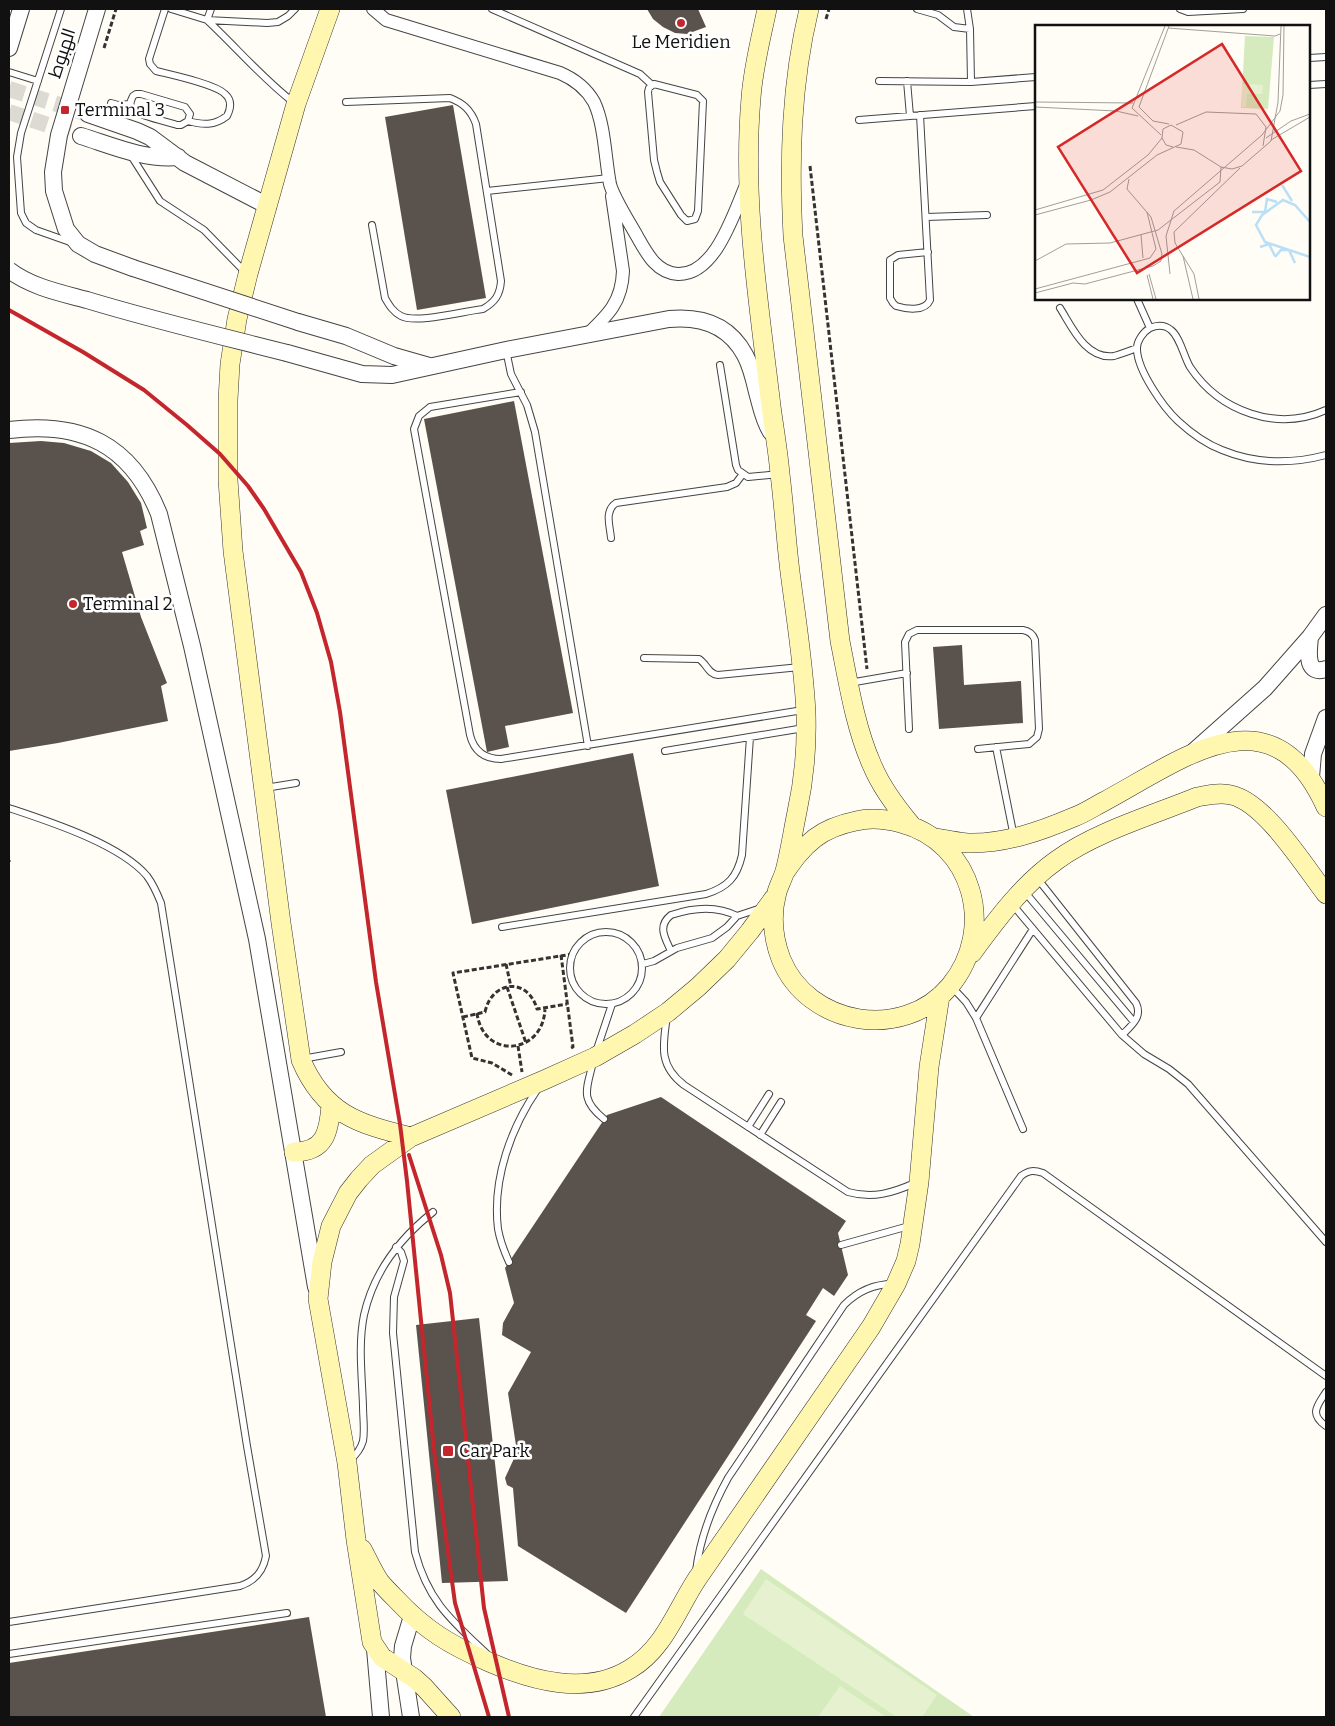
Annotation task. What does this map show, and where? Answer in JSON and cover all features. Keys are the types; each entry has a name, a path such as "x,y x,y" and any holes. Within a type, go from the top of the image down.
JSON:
{"main road":[{"path":"330,9 296,104 248,274 238,319 230,364 228,400 228,480 232,551 301,1060 318,1092 331,1106 346,1116 366,1124 412,1137"},
{"path":"767,9 751,96 748,180 760,319 780,473 806,719 802,779 785,872"},
{"path":"809,9 801,42 795,82 790,177 793,236 840,641 862,737 872,765 896,806 912,826"},
{"path":"934,838 967,843 991,842 1014,838 1076,816 1191,754 1242,739 1261,741 1278,747 1293,759 1311,778 1326,807"},
{"path":"772,900 775,941 783,963 795,983 811,999 831,1011 853,1018 876,1021 898,1018 920,1009 945,991 1023,890 1057,859 1104,834 1197,798 1209,795 1231,794 1252,804 1274,825 1326,894"},
{"path":"451,1717 424,1687 382,1657 372,1642 356,1540 347,1463 318,1299 326,1243 331,1226 343,1201 359,1179 372,1166 412,1137 537,1074 595,1057 668,1012 698,987 750,931 772,900 785,872 799,852 818,836 840,824 864,819 888,819 912,826 934,838 954,857 968,881 974,908 974,935 966,962"},
{"path":"356,1540 381,1583 412,1616 446,1642 502,1667 548,1681 564,1684 590,1684 611,1678 630,1669 646,1657 662,1640 694,1584 871,1327 896,1284 906,1260 914,1224 929,1067 945,991"},
{"path":"294,1152 309,1150 322,1140 329,1126 331,1106"}],"street":[{"path":"9,48 21,9"},
{"name":"الهبوط","path":"78,244 66,229 54,191 53,172 65,110 97,9"},
{"path":"373,9 386,20 570,78 587,92 598,115 623,271 616,304 609,314 587,335"},
{"path":"88,114 144,134 211,177 268,206"},
{"path":"81,136 128,151 156,157 178,157"},
{"path":"610,182 652,262 669,273 684,274 704,265 715,252 748,180"},
{"path":"78,244 95,254 133,268 346,336 394,356 429,366"},
{"path":"9,270 15,275 38,285 118,310 287,353 343,370 376,376 400,374 506,350 669,319 687,317 703,320 718,326 732,338 744,354 750,367 763,415 776,440"},
{"path":"9,430 46,427 80,434 110,448 135,470 149,491 160,514 194,655 257,939 318,1299"},
{"path":"1191,754 1266,688 1326,616"},
{"path":"1310,636 1309,658 1311,665 1318,670 1326,669"},
{"path":"1311,778 1313,754 1326,718"},
{"path":"411,1717 402,1670 402,1646 412,1616"},
{"path":"375,1649 381,1717"}],"lane":[{"path":"61,9 21,133 17,157 23,218 26,223 36,230 78,244"},
{"path":"165,9 149,59 150,64 156,71 214,88 226,94 229,99 230,110 222,119 206,125 188,121 177,125 136,112 131,108 130,104 133,96 141,94 185,108 190,114 188,121"},
{"path":"171,9 207,20 267,23 278,22 295,9"},
{"path":"207,20 211,9"},
{"path":"492,9 640,74 652,85 657,84 697,95 703,101 698,211 695,219 691,221 687,221 681,215 660,182 656,172 648,92 652,85"},
{"path":"917,9 938,15 954,27 970,29"},
{"path":"967,9 970,29 971,82"},
{"path":"1180,9 1188,12 1243,9"},
{"path":"207,20 240,51 271,85 296,104"},
{"path":"1310,58 1326,57"},
{"path":"9,72 38,81"},
{"path":"879,81 971,82 1035,78"},
{"path":"908,82 910,116"},
{"path":"1310,85 1326,84"},
{"path":"346,102 450,98 466,107 476,124 501,281 497,298 483,308 414,320 400,316 385,298 372,224"},
{"path":"111,103 118,105 130,104"},
{"path":"859,120 1035,106"},
{"path":"920,115 928,252 930,300 929,304 921,308 896,306 890,298 890,260 898,255 928,252"},
{"path":"128,151 160,202 204,230 248,274"},
{"path":"486,191 610,182"},
{"path":"926,217 987,215"},
{"path":"1137,300 1150,328"},
{"path":"1060,308 1081,341 1096,353 1112,356 1136,348 1144,333 1150,328 1165,326 1175,335 1184,356 1198,378 1218,397 1241,411 1269,419 1285,420 1307,417 1326,410"},
{"path":"1136,348 1143,370 1164,406 1183,426 1205,442 1220,450 1254,460 1289,461 1326,455"},
{"path":"506,350 511,374 532,418 535,432 588,746"},
{"path":"720,365 738,470 742,474 754,477 780,473"},
{"path":"521,392 430,408 419,416 414,429 470,735 475,749 480,754 493,759 806,719"},
{"path":"612,538 608,513 616,503 727,487 736,483 742,474"},
{"path":"909,729 905,642 909,634 917,630 1023,630 1032,634 1035,640 1038,733 1029,744 978,749"},
{"path":"644,658 699,658 704,661 711,672 718,675 801,667"},
{"path":"849,683 907,673"},
{"path":"665,751 750,737 806,719"},
{"path":"502,927 706,894 718,890 727,884 740,866 742,855 750,737"},
{"path":"996,747 1014,838"},
{"path":"264,789 296,783"},
{"path":"9,808 76,833 122,856 146,875 155,888 161,903 266,1556 260,1573 254,1580 240,1586 9,1622"},
{"path":"1023,890 1033,929 1122,1035 1144,1054 1169,1069 1188,1084 1326,1242"},
{"path":"1023,890 1134,1022"},
{"path":"1023,890 1136,1003 1138,1014 1134,1022 1122,1035"},
{"path":"643,964 654,961 671,951 712,938 727,927 737,916 772,900"},
{"path":"671,951 662,927 666,918 670,915 706,908 724,910 737,916"},
{"path":"976,1018 1033,929"},
{"path":"599,932 616,932 632,941 643,964 642,974 635,990 612,1004 595,1002 581,993 575,986 570,970 573,954 583,940 599,932"},
{"path":"945,991 966,1002 976,1018 1024,1129"},
{"path":"604,1119 590,1108 587,1099 587,1088 612,1004"},
{"path":"668,1012 663,1047 665,1061 672,1074 684,1085 848,1192 863,1196 879,1196 919,1182"},
{"path":"301,1060 341,1052"},
{"path":"509,1262 498,1229 498,1206 504,1161 537,1074"},
{"path":"748,1127 769,1094"},
{"path":"760,1135 781,1102"},
{"path":"634,1717 1015,1184 1028,1171 1035,1170 1043,1173 1326,1376"},
{"path":"347,1463 359,1450 364,1433 361,1341 364,1315 371,1291 382,1268 396,1247 413,1228 433,1212"},
{"path":"841,1245 914,1224"},
{"path":"396,1247 401,1252 404,1261 394,1297 393,1333 418,1561 428,1588 448,1617 502,1667"},
{"path":"694,1584 698,1556 705,1529 719,1494 844,1305 864,1289 896,1284"},
{"path":"1326,1392 1316,1408 1316,1415 1318,1420 1326,1426"},
{"path":"9,1654 287,1612"}],"path":[{"path":"824,28 830,9"},
{"path":"810,162 868,680"},
{"path":"537,1074 522,1072 513,1076 492,1063 472,1058 453,973 573,954"},
{"path":"561,955 573,1047 567,1051"},
{"path":"506,964 509,987 526,1043"},
{"path":"463,1017 485,1012 489,998 494,993 509,987 521,988 527,991 532,996 537,1009 567,1004"},
{"path":"477,1013 478,1022 482,1030 493,1042 510,1047 526,1043 539,1032 543,1024 545,1007"},
{"path":"518,1046 522,1072"}],"green space":[{"path":"761,1569 974,1717 659,1717"},
{"path":"766,1579 937,1695 922,1717 897,1717 743,1614"},
{"path":"840,1686 886,1717 818,1717"}],"building":[{"name":"Le Meridien","path":"647,9 698,9 706,27 687,34 675,33 653,19"},
{"path":"453,105 486,298 417,310 385,117"},
{"path":"514,401 573,713 505,726 509,747 487,752 424,419"},
{"name":"Terminal 2","path":"41,441 64,443 91,451 111,463 128,482 141,503 147,528 140,531 144,545 122,552 141,617 167,683 161,686 168,721 9,751 9,443"},
{"path":"962,645 964,685 1021,681 1023,723 939,729 933,647"},
{"path":"633,753 659,886 472,924 446,790"},
{"path":"661,1097 846,1221 838,1233 848,1275 834,1296 823,1288 806,1315 816,1321 626,1613 518,1546 513,1488 507,1485 505,1478 517,1452 508,1393 531,1352 502,1335 503,1323 514,1303 505,1268 607,1115"},
{"path":"479,1318 508,1581 442,1583 416,1325"},
{"path":"309,1617 326,1717 9,1717 9,1663"}],"tunnel":[{"path":"9,89 88,114"},
{"path":"9,112 81,136"}],"railway":[{"path":"9,310 83,352 144,390 220,454 248,486 264,509 301,572 317,613 331,662 340,712 376,982 400,1124 434,1450 455,1603 489,1717"},
{"path":"409,1155 441,1255 450,1293 484,1608 509,1717"}],"place":[{"name":"Le Meridien","path":"681,23"},
{"name":"Terminal 3","path":"65,110"},
{"name":"Terminal 2","path":"73,604"},
{"name":"Car Park","path":"448,1451"}]}
